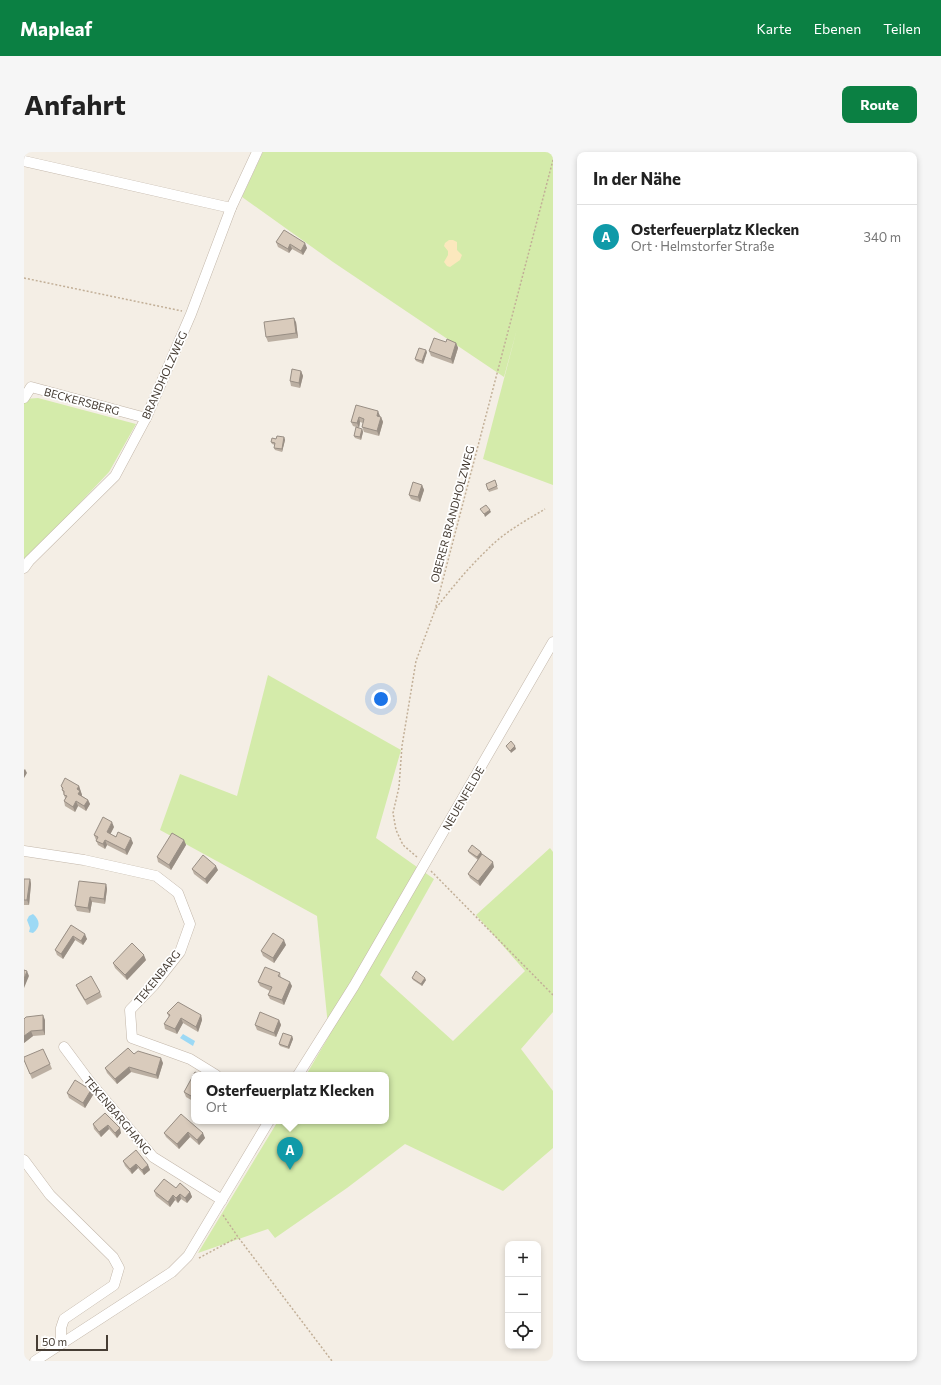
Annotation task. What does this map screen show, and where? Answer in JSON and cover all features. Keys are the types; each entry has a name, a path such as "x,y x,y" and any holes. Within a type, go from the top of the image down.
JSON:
{"street":[{"name":"BRANDHOLZWEG","path":"24,568 29,561 115,476 146,418 191,314 231,208 257,152"},
{"path":"24,161 231,208"},
{"name":"BECKERSBERG","path":"24,398 31,387 146,418"},
{"name":"NEUENFELDE","path":"300,1072 373,954 553,642"},
{"name":"TEKENBARG","path":"24,851 84,860 156,876 178,893 190,924 180,952 154,985 130,1010 132,1038 190,1059 211,1072"},
{"name":"TEKENBARGHANG","path":"64,1046 90,1082 153,1157 222,1200"},
{"path":"35,1361 172,1272 188,1256 267,1124"},
{"path":"24,1160 50,1195 112,1257 119,1268 114,1285 64,1319 61,1328 61,1344"}],"path":[{"name":"OBERER BRANDHOLZWEG","path":"553,160 435,610 416,661 402,746 399,787 393,813 396,830 403,845 424,864 553,995"},
{"path":"24,278 191,314"},
{"path":"435,610 463,575 488,549 517,526 544,509"},
{"path":"222,1200 223,1215 238,1237 332,1361"},
{"path":"198,1258 238,1237"}],"green space":[{"path":"263,152 553,152 553,485 483,459 517,329 504,377 333,262 242,197"},
{"path":"38,398 136,424 109,472 24,562 24,399"},
{"path":"268,675 401,750 376,838 434,879 380,975 453,1041 525,971 476,915 550,848 553,852 553,1012 521,1049 553,1091 553,1148 503,1191 405,1144 347,1188 275,1238 268,1229 198,1253 276,1124 389,1124 389,1072 308,1072 329,1036 317,916 160,830 180,774 237,796"}],"sand":[{"path":"449,240 457,242 457,250 462,255 460,260 450,267 444,262 448,255 448,251 444,246"}],"water":[{"path":"33,914 39,924 36,931 33,933 29,932 30,928 27,920 29,916"},
{"path":"183,1034 195,1041 193,1046 180,1038"}],"building":[{"path":"284,230 305,243 301,251 290,244 288,249 276,242"},
{"path":"294,318 296,333 266,337 264,322"},
{"path":"434,338 446,342 447,339 456,343 451,359 429,351"},
{"path":"419,348 426,350 422,361 415,359"},
{"path":"292,369 301,371 299,383 290,381"},
{"path":"356,405 378,411 377,416 381,417 377,431 362,427 364,419 359,417 357,423 351,422"},
{"path":"356,427 362,429 360,437 354,436"},
{"path":"277,436 284,437 282,449 274,448 275,443 271,442 272,438 276,439"},
{"path":"495,480 497,486 488,490 486,484"},
{"path":"413,482 422,485 418,497 409,495"},
{"path":"486,505 490,510 484,514 480,509"},
{"path":"511,741 515,746 510,751 506,746"},
{"path":"65,778 79,786 77,789 80,791 78,794 88,800 84,806 76,801 73,807 64,801 67,796 64,795 64,791 62,790 63,788 61,786"},
{"path":"103,817 112,822 107,832 116,837 118,832 131,838 125,850 105,840 103,844 96,841 98,837 94,835"},
{"path":"172,833 184,840 169,865 157,857"},
{"path":"472,845 481,852 477,857 468,851"},
{"path":"482,854 493,862 478,881 468,874"},
{"path":"203,855 216,866 205,879 192,869"},
{"path":"24,879 30,879 27,900 24,900"},
{"path":"79,881 106,884 104,899 90,897 88,908 75,906"},
{"path":"71,925 85,934 81,941 73,936 61,954 55,950"},
{"path":"273,933 284,940 273,958 261,951"},
{"path":"132,943 144,955 125,975 113,963"},
{"path":"265,967 280,973 278,976 290,982 282,1000 268,995 272,987 258,982"},
{"path":"24,970 27,971 24,979"},
{"path":"416,971 425,978 421,984 412,978"},
{"path":"91,976 100,992 85,1000 76,985"},
{"path":"178,1002 201,1015 196,1027 181,1018 175,1029 164,1024 170,1015 167,1013"},
{"path":"260,1012 279,1020 274,1033 255,1025"},
{"path":"43,1015 43,1030 31,1031 24,1036 24,1019 26,1017"},
{"path":"283,1033 292,1036 288,1047 279,1044"},
{"path":"128,1048 134,1054 138,1051 161,1058 156,1075 129,1067 115,1079 105,1068"},
{"path":"43,1049 50,1064 30,1074 24,1057"},
{"path":"191,1079 191,1096 184,1092"},
{"path":"75,1080 91,1090 83,1103 67,1093"},
{"path":"105,1113 120,1128 115,1133 108,1125 99,1132 93,1124"},
{"path":"181,1114 203,1133 197,1140 188,1132 177,1144 164,1133"},
{"path":"136,1150 148,1165 142,1170 136,1164 130,1169 123,1161"},
{"path":"164,1179 176,1188 180,1183 190,1192 185,1198 180,1194 176,1198 173,1195 168,1202 154,1191"}],"place":[{"name":"Osterfeuerplatz Klecken","path":"290,1170"}]}
